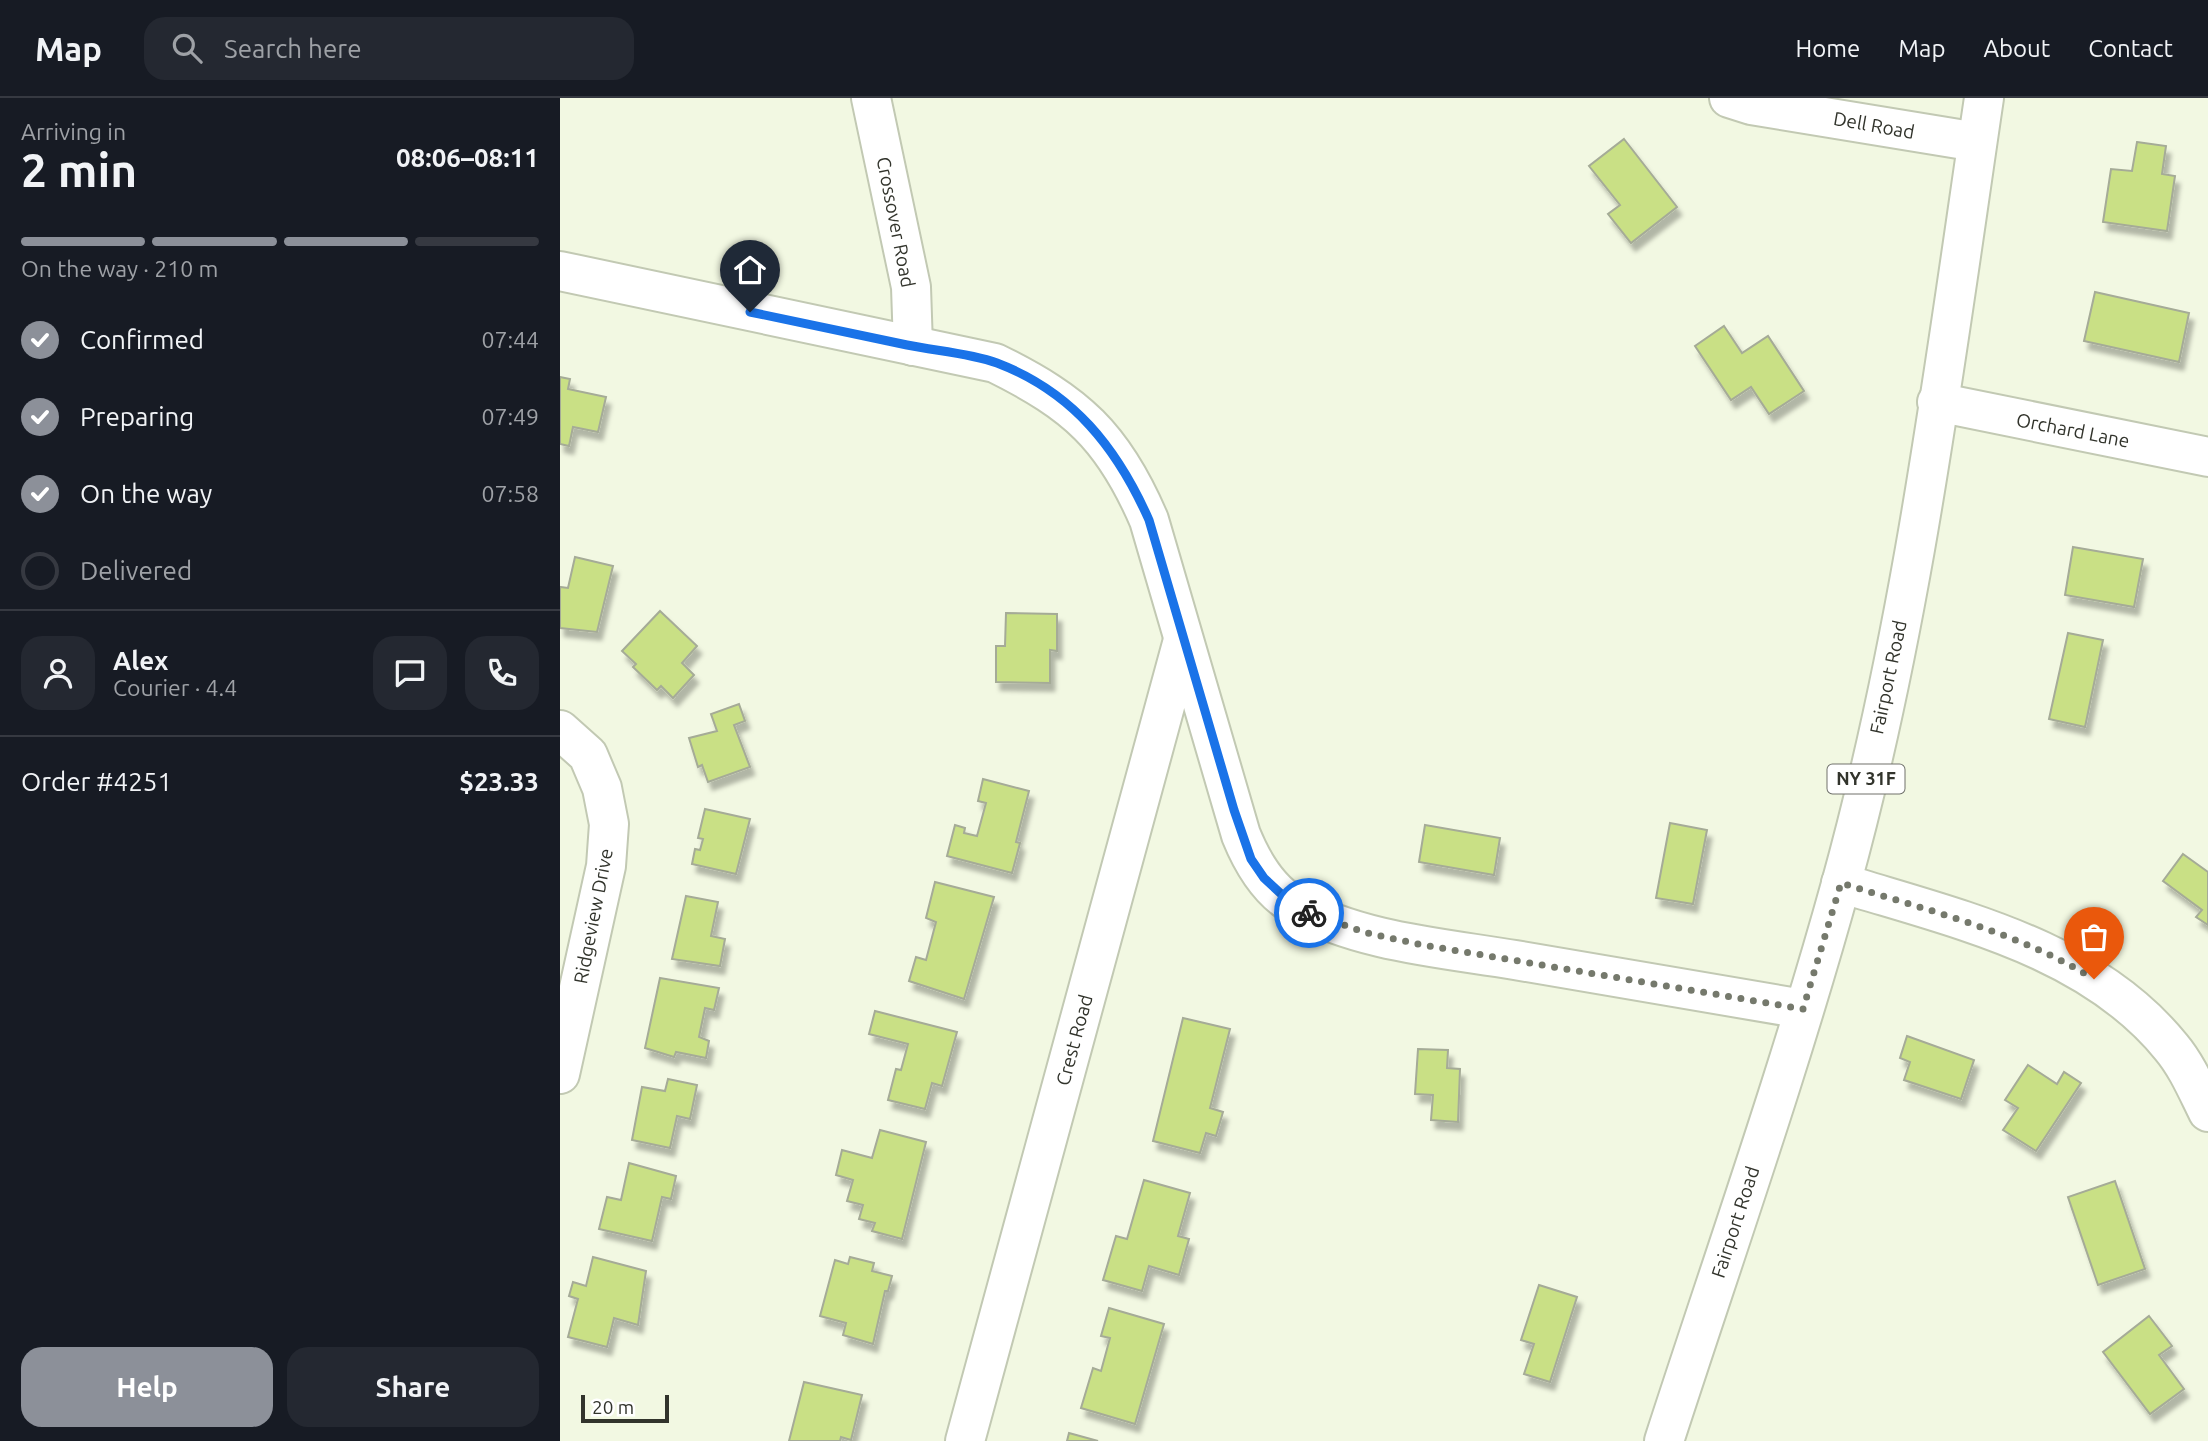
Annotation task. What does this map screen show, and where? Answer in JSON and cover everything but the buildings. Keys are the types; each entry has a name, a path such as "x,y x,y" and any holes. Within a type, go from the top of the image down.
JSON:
{"street":[{"name":"Crossover Road","path":"871,98 911,287 913,346"},
{"name":"Dell Road","path":"1729,98 1751,105 1977,142"},
{"name":"Fairport Road","path":"1664,1441 1841,883 1885,701 1937,402 1984,98"},
{"path":"560,271 996,363 1058,397 1109,446 1131,478 1149,520 1251,859 1264,878 1292,904 1326,920 1423,945 1803,1009"},
{"name":"Orchard Lane","path":"1937,402 2208,457"},
{"name":"Crest Road","path":"965,1441 1183,640"},
{"name":"Ridgeview Drive","path":"560,730 588,755 602,788 609,824 606,866 560,1074"},
{"path":"1841,883 1990,931 2053,957 2108,987 2132,1006 2173,1049 2208,1112"}],"way so far":[{"path":"1309,913 1367,933 1423,945 1803,1009 1841,883 1990,931 2053,957 2094,979"}],"route":[{"path":"750,312 996,363 1058,397 1084,418 1109,446 1131,478 1149,520 1241,835 1251,859 1264,878 1292,904 1309,913"}]}
